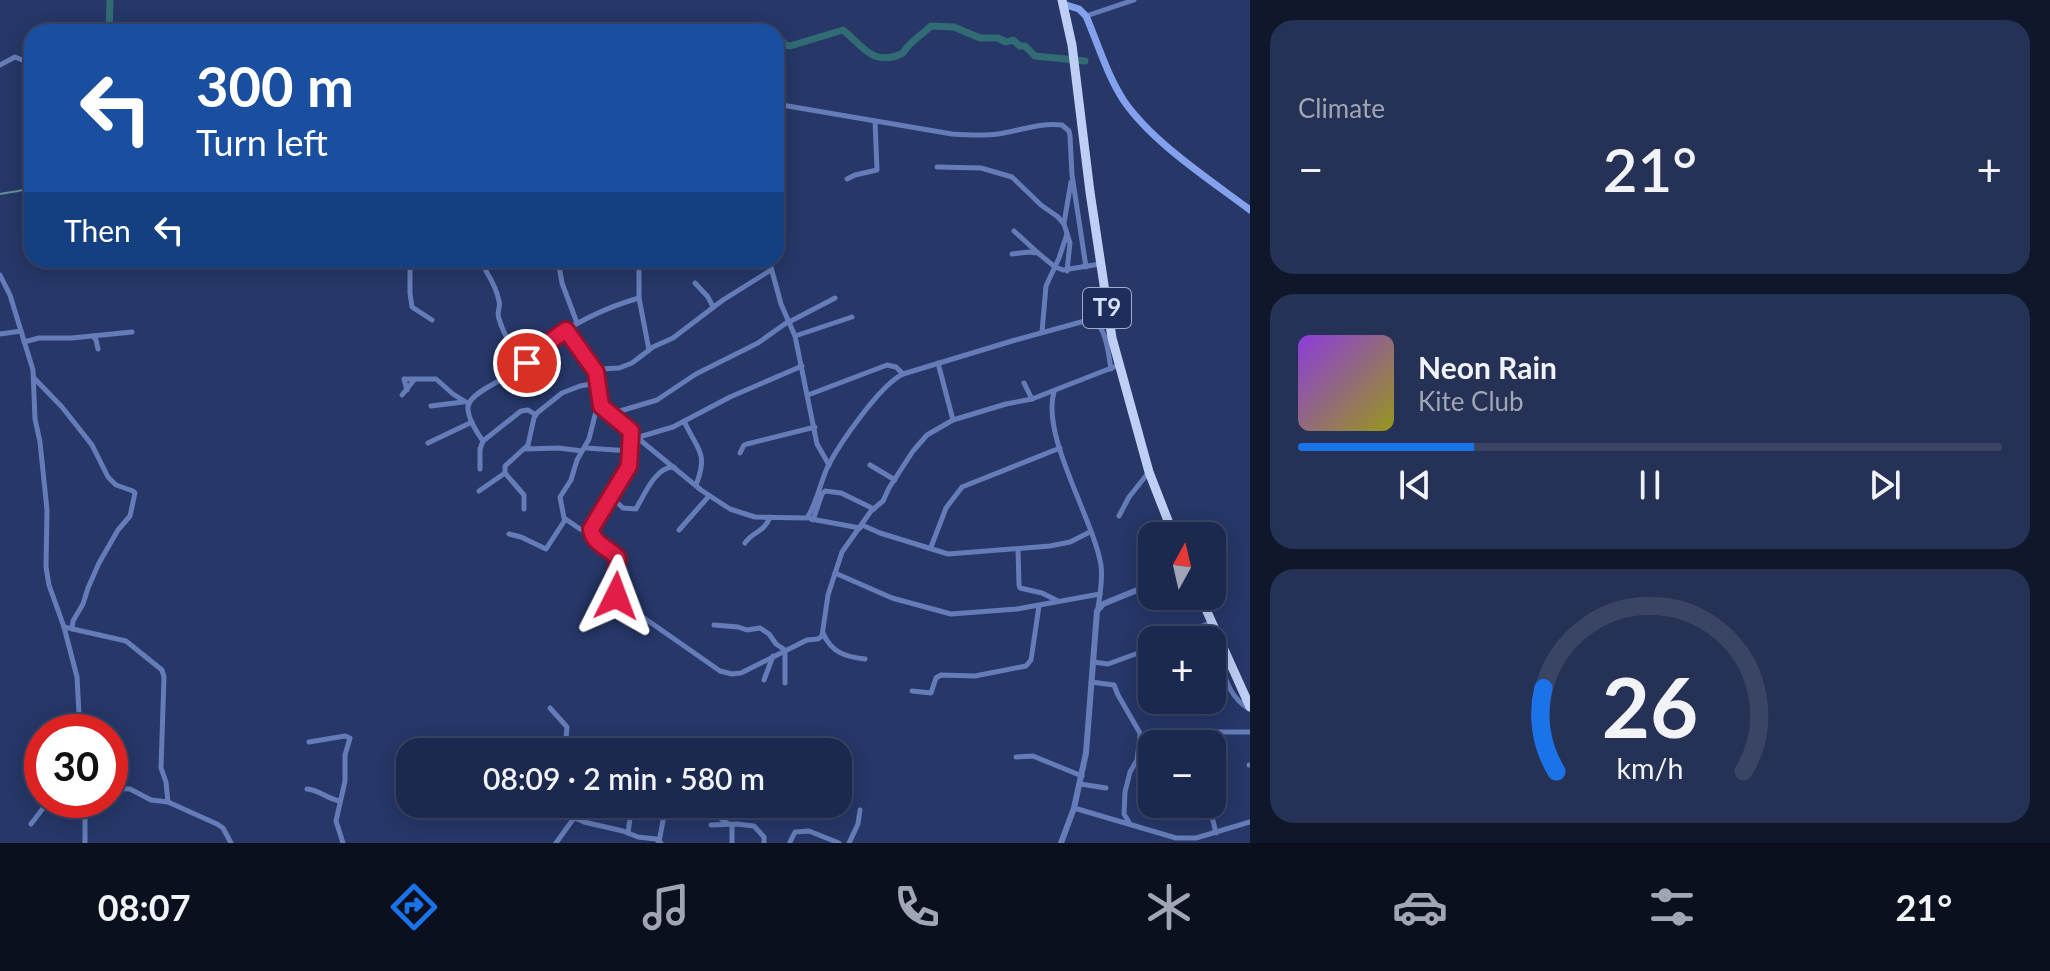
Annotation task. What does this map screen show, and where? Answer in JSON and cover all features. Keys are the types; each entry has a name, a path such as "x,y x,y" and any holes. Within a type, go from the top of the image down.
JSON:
{"highway":[{"name":"T9","path":"1062,2 1076,71 1115,367 1169,522"},
{"path":"1204,610 1207,624 1249,702"}],"main road":[{"path":"1062,2 1079,9 1086,16 1114,83 1136,115 1157,137 1250,210"}],"street":[{"path":"1086,16 1134,0"},
{"path":"0,65 15,57 24,61"},
{"path":"784,105 952,134 996,134 1049,124 1062,125 1070,136 1086,267"},
{"path":"847,179 877,170 875,121"},
{"path":"937,167 981,168 1007,174 1023,186 1064,224 1070,243 1065,270"},
{"path":"1064,224 1069,187 1073,180"},
{"path":"1014,231 1055,267 1065,270"},
{"path":"1042,332 1045,291 1067,232"},
{"path":"1012,254 1038,253"},
{"path":"1050,277 1065,270 1100,264"},
{"path":"410,268 411,305 432,320"},
{"path":"559,268 577,323"},
{"path":"639,268 639,298 649,350"},
{"path":"596,372 624,367 673,338 713,307 771,270 795,336 819,448 829,465"},
{"path":"486,271 500,302 497,313 501,324 518,354 527,363"},
{"path":"0,275 10,295 34,377 35,419 47,510 46,567 78,685 79,714"},
{"path":"695,283 713,307"},
{"path":"431,406 467,403 521,369 535,352 577,323 610,307 639,298"},
{"path":"609,414 657,400 696,374 758,343 789,321 835,298"},
{"path":"795,336 852,317"},
{"path":"601,406 596,411 592,433 571,480 560,497 563,517 591,534 596,542 618,558 614,586 618,601 720,671 741,673 810,638 820,638 828,595 842,552 883,501 922,439 953,420 1032,399 1115,367 1095,320 1042,332 894,379 880,393 829,465 810,519"},
{"path":"566,330 596,372 601,406 709,496 739,513 861,527 948,554 1063,544 1090,532"},
{"path":"0,334 21,331"},
{"path":"24,342 39,338 132,332"},
{"path":"92,336 98,349"},
{"path":"938,363 953,420"},
{"path":"808,395 887,365 896,367 903,374"},
{"path":"638,437 664,430 802,366"},
{"path":"34,377 92,445 112,482 135,493 130,516 99,563 72,629"},
{"path":"404,392 404,379 436,379 467,403 472,422 483,441"},
{"path":"524,509 522,491 504,468 528,445 536,415 558,395 597,383"},
{"path":"1024,383 1032,399"},
{"path":"1054,391 1052,414 1060,448 1101,568 1086,753 1074,808 1061,843"},
{"path":"1041,396 1051,404"},
{"path":"480,469 483,441 521,411 528,410 536,415"},
{"path":"684,421 700,449 703,465 696,485"},
{"path":"428,443 472,422"},
{"path":"740,453 744,445 815,427"},
{"path":"591,534 592,526 629,466 631,431"},
{"path":"931,547 946,508 962,487 1060,448"},
{"path":"524,450 630,451"},
{"path":"870,465 895,480"},
{"path":"610,496 623,508 636,509 662,469 675,467"},
{"path":"1119,516 1127,500 1149,472"},
{"path":"479,491 505,473"},
{"path":"810,519 825,491 841,493 874,509"},
{"path":"679,530 709,496"},
{"path":"745,543 763,530 770,517"},
{"path":"509,534 546,549 565,520"},
{"path":"1018,549 1020,588 1058,601"},
{"path":"835,573 892,598 951,614 1002,611 1100,594"},
{"path":"1098,608 1138,590"},
{"path":"912,691 931,693 936,678 941,675 975,676 1026,666 1031,660 1039,606"},
{"path":"1202,626 1207,624"},
{"path":"714,625 747,630 760,628 785,650 785,683"},
{"path":"64,627 126,641 162,670 161,768 168,802"},
{"path":"823,632 828,643 837,651 865,659"},
{"path":"1092,662 1108,664 1138,653"},
{"path":"764,680 773,655"},
{"path":"1226,681 1239,703 1249,702"},
{"path":"1091,682 1113,684 1139,730"},
{"path":"550,708 567,727 566,738"},
{"path":"1226,732 1250,732"},
{"path":"309,742 345,736 350,738 336,823 343,843"},
{"path":"1130,825 1124,814 1125,792 1138,754"},
{"path":"1016,757 1033,756 1081,780 1106,788"},
{"path":"128,788 217,824 223,828 231,843"},
{"path":"307,789 340,801"},
{"path":"1074,808 1176,838 1196,838 1250,822"},
{"path":"849,843 858,824 860,810"},
{"path":"31,824 36,818"},
{"path":"85,818 85,843"},
{"path":"628,833 630,818"},
{"path":"556,843 576,819 660,842 664,818"},
{"path":"721,818 730,824"},
{"path":"1212,818 1216,833"},
{"path":"730,824 732,843"},
{"path":"711,825 756,827 764,837 764,843"},
{"path":"790,842 796,831 803,830 839,843"}],"waterway":[{"path":"109,24 110,0"},
{"path":"784,44 790,46 843,30 869,53 884,58 903,53 931,26 954,27 980,38 998,38 1006,42 1013,40 1035,56 1085,61"},
{"path":"0,194 24,190"}],"route":[{"path":"527,363 535,352 566,330 596,372 601,406 631,431 629,466 591,529 596,542 618,558 614,586 616,596"}]}
